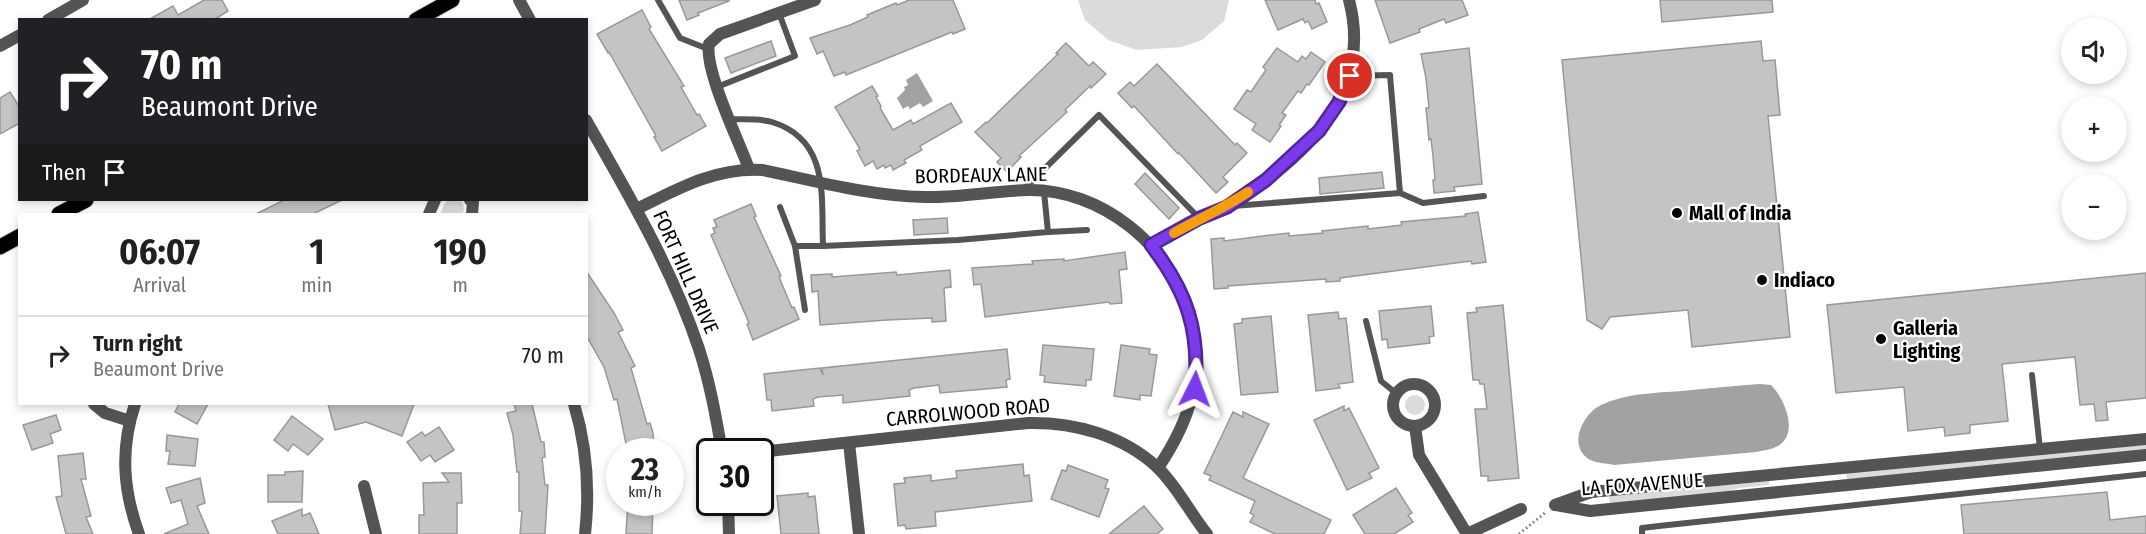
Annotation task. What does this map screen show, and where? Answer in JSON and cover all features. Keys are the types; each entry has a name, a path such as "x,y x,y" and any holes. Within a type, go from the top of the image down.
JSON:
{"main road":[{"path":"420,18 452,0"},
{"path":"61,213 84,201"},
{"path":"0,247 18,237"}],"street":[{"path":"50,18 60,6 83,0"},
{"path":"519,0 529,18"},
{"path":"749,169 717,87 708,49 713,39 720,34 815,0"},
{"path":"1151,245 1200,218 1227,207 1266,180 1319,131 1339,102 1350,76 1355,53 1349,0"},
{"path":"0,46 18,36"},
{"name":"FORT HILL DRIVE","path":"588,123 637,209 672,280 699,351 716,411 720,438"},
{"name":"BORDEAUX LANE","path":"637,209 716,174 749,169 902,196 925,197 1023,190 1068,195 1094,205 1117,217 1151,245 1169,268 1186,303 1194,330 1197,364 1195,389 1187,416 1169,452 1158,468"},
{"path":"1415,385 1428,389 1433,395 1435,409 1433,416 1422,425 1403,423 1395,413 1394,400 1397,394 1408,386 1415,385"},
{"path":"95,405 105,413 130,421"},
{"path":"135,405 125,441 124,469 127,495 139,534"},
{"path":"574,405 584,442 588,478 585,534"},
{"name":"CARROLWOOD ROAD","path":"774,451 1028,423 1051,422 1075,426 1101,434 1134,450 1158,468 1207,534"},
{"path":"1415,426 1419,455 1467,534 1521,509"},
{"name":"LA FOX AVENUE","path":"2146,439 1591,492 1555,505 1590,511 2146,455"},
{"path":"849,443 859,534"},
{"path":"364,486 376,534"},
{"path":"728,516 729,534"}],"lane":[{"path":"658,0 680,38 708,49"},
{"path":"717,87 795,56 779,13"},
{"path":"1350,76 1390,75 1400,193"},
{"path":"1023,190 1099,115 1200,218"},
{"path":"730,119 771,122 798,134 811,149 820,182 823,246"},
{"path":"1044,191 1048,232"},
{"path":"1227,207 1400,193 1423,203 1484,196"},
{"path":"780,207 795,246 805,310"},
{"path":"795,246 958,240 1087,230"},
{"path":"1366,321 1381,381 1397,394"},
{"path":"2032,375 2040,449"},
{"path":"1642,534 1642,528 1650,527 2146,474"}],"path":[{"path":"1519,534 1547,511"}],"shaded area":[{"path":"1078,0 1229,0 1224,21 1202,40 1182,47 1137,50 1108,40 1085,20"},
{"path":"917,73 933,101 923,107 920,103 910,109 908,106 903,109 897,98 908,85 906,80"},
{"path":"461,201 464,208 463,213 440,213 445,203"},
{"path":"1771,385 1776,390 1784,404 1789,421 1787,436 1774,448 1756,452 1614,465 1590,460 1581,452 1579,437 1584,421 1595,409 1611,401 1641,394"},
{"path":"1411,395 1419,395 1425,401 1425,409 1419,415 1411,415 1405,409 1405,401"},
{"path":"2146,444 2146,450 1847,482 1846,473"},
{"path":"1769,481 1769,485 1739,488 1718,495 1610,505 1609,496"}],"building":[{"path":"204,0 222,0 228,11 217,18 152,18 173,6 178,15"},
{"path":"679,0 729,1 698,13 699,15 687,20"},
{"path":"909,0 953,0 965,29 953,34 952,32 846,75 845,72 834,76 823,51 817,54 810,38 850,25 868,17 867,15"},
{"path":"1265,0 1315,0 1316,4 1319,3 1327,22 1312,29 1308,21 1305,23 1303,19 1278,30"},
{"path":"1375,0 1462,0 1468,15 1446,23 1444,19 1419,29 1420,32 1390,43"},
{"path":"1660,0 1772,0 1773,12 1662,22"},
{"path":"642,10 651,27 649,29 684,86 681,87 706,126 662,151 654,137 656,136 597,34"},
{"path":"771,41 776,56 731,73 725,58"},
{"name":"Mall of India","path":"1761,41 1763,61 1775,60 1780,115 1768,116 1790,337 1692,347 1688,310 1610,317 1602,329 1587,320 1562,60"},
{"path":"1066,43 1089,66 1093,62 1106,74 1065,110 1067,112 1019,156 1021,157 1007,172 997,162 1001,158 975,132 1058,54 1056,53"},
{"path":"1277,48 1298,62 1302,56 1306,59 1311,52 1325,62 1309,85 1307,84 1301,93 1298,91 1282,113 1286,115 1270,142 1252,130 1256,124 1234,109 1247,90 1251,92 1266,70 1263,67"},
{"path":"1469,48 1482,184 1454,187 1455,191 1434,193 1433,156 1426,108 1429,108 1421,54"},
{"path":"1157,64 1235,145 1237,143 1247,153 1223,177 1228,182 1216,193 1134,106 1132,108 1118,93 1130,82 1134,86"},
{"path":"872,86 878,96 876,97 880,108 893,130 911,120 913,124 951,103 962,122 920,146 922,150 904,160 906,163 893,170 891,165 885,168 884,165 877,169 873,161 865,166 857,151 860,149 835,107"},
{"path":"10,92 18,105 18,124 0,134 0,98"},
{"path":"1382,172 1384,188 1320,194 1319,178"},
{"path":"1145,173 1179,208 1169,219 1135,184"},
{"path":"282,201 340,201 315,213 258,213"},
{"path":"751,204 756,216 754,217 781,276 779,277 799,319 753,340 747,324 749,323 711,235 715,233 713,228 717,227 714,220"},
{"path":"1478,212 1486,262 1472,264 1471,261 1340,278 1340,281 1326,282 1326,279 1214,289 1211,239 1224,238 1224,241 1289,233 1289,236 1368,226 1368,229 1402,225 1401,222 1466,216 1465,214"},
{"path":"947,218 948,233 914,235 913,220"},
{"path":"1125,252 1127,269 1119,270 1122,303 1110,304 1109,302 985,317 981,284 974,285 972,268 1033,264 1032,261 1064,259 1064,261"},
{"path":"950,270 951,287 944,288 946,321 932,322 932,318 820,325 818,291 812,292 811,275 832,274 832,277 896,272 897,275"},
{"path":"2146,273 2146,398 2106,402 2108,420 2096,421 2094,404 2080,405 2075,357 2002,364 2008,421 1970,425 1970,433 1945,436 1944,427 1908,431 1904,387 1836,393 1827,305"},
{"path":"588,274 623,330 618,332 635,366 631,368 647,424 650,423 653,438 625,438 617,399 614,400 604,367 588,339"},
{"path":"1503,305 1519,478 1488,481 1488,476 1481,476 1475,409 1487,409 1484,384 1480,384 1479,380 1473,380 1467,313 1477,312 1476,308"},
{"path":"1431,306 1434,336 1429,337 1430,343 1388,348 1387,339 1382,340 1379,311"},
{"path":"1338,312 1339,319 1346,318 1353,382 1338,384 1340,388 1316,391 1308,315"},
{"path":"1271,316 1278,392 1241,395 1234,324 1242,323 1242,319"},
{"path":"1043,345 1094,349 1091,380 1086,380 1086,386 1044,382 1045,376 1040,375"},
{"path":"1121,345 1150,349 1149,354 1157,355 1151,396 1140,395 1140,400 1114,396"},
{"path":"1007,349 1010,379 1006,380 1007,387 940,393 939,385 914,388 909,390 910,396 843,403 843,395 818,397 813,399 814,406 772,411 771,400 767,400 764,374 820,368 823,375 822,368"},
{"path":"178,405 207,405 197,424 175,412"},
{"path":"328,405 414,405 402,436 366,422 335,430"},
{"path":"514,405 532,405 541,442 544,442 545,457 542,458 545,485 548,485 545,534 520,534 522,511 519,511 519,472 517,472 513,435 507,413 516,411"},
{"path":"1344,406 1344,411 1349,408 1379,468 1369,473 1372,478 1347,490 1314,420"},
{"path":"1233,412 1243,417 1243,412 1269,424 1243,478 1331,520 1324,534 1275,534 1250,522 1254,515 1250,513 1255,501 1209,480 1211,476 1204,473"},
{"path":"56,415 61,430 50,434 53,443 32,450 23,425"},
{"path":"292,416 323,439 308,455 293,444 288,451 274,440"},
{"path":"439,427 454,450 435,462 430,455 421,461 407,442 422,432 425,436"},
{"path":"167,435 198,439 195,466 168,464 170,451 166,451"},
{"path":"83,453 86,479 81,479 91,516 86,517 93,534 66,534 56,497 62,496 58,456"},
{"path":"1023,464 1024,476 1029,475 1032,501 935,512 936,526 906,529 905,525 898,526 894,484 905,483 904,478 931,475 931,481 957,478 956,471"},
{"path":"1068,465 1108,480 1105,488 1109,489 1099,517 1051,499 1062,470 1066,471"},
{"path":"303,471 302,502 268,502 268,475 285,475 285,472"},
{"path":"442,473 461,473 462,503 457,503 457,534 419,534 419,515 424,515 423,483 449,482"},
{"path":"200,478 205,503 197,506 209,534 164,534 188,524 181,500 171,503 166,488"},
{"path":"1396,488 1412,513 1408,515 1413,522 1394,534 1365,534 1353,515"},
{"path":"2107,492 2110,520 2146,516 2146,534 1964,534 1961,505"},
{"path":"808,493 808,497 815,496 819,534 781,534 777,496"},
{"path":"1144,506 1163,529 1157,534 1109,534"},
{"path":"302,509 302,516 310,513 319,534 278,534 272,521"},
{"path":"627,516 653,516 652,534 626,534"}],"slow traffic":[{"path":"1174,233 1200,218 1227,207 1248,192"}],"place":[{"name":"Mall of India","path":"1677,213"},
{"name":"Indiaco","path":"1762,280"},
{"name":"Galleria Lighting","path":"1881,339"}],"route":[{"path":"1195,389 1196,345 1186,303 1169,268 1151,245 1200,218 1227,207 1266,180 1296,155 1319,131 1339,102 1350,76"}]}
